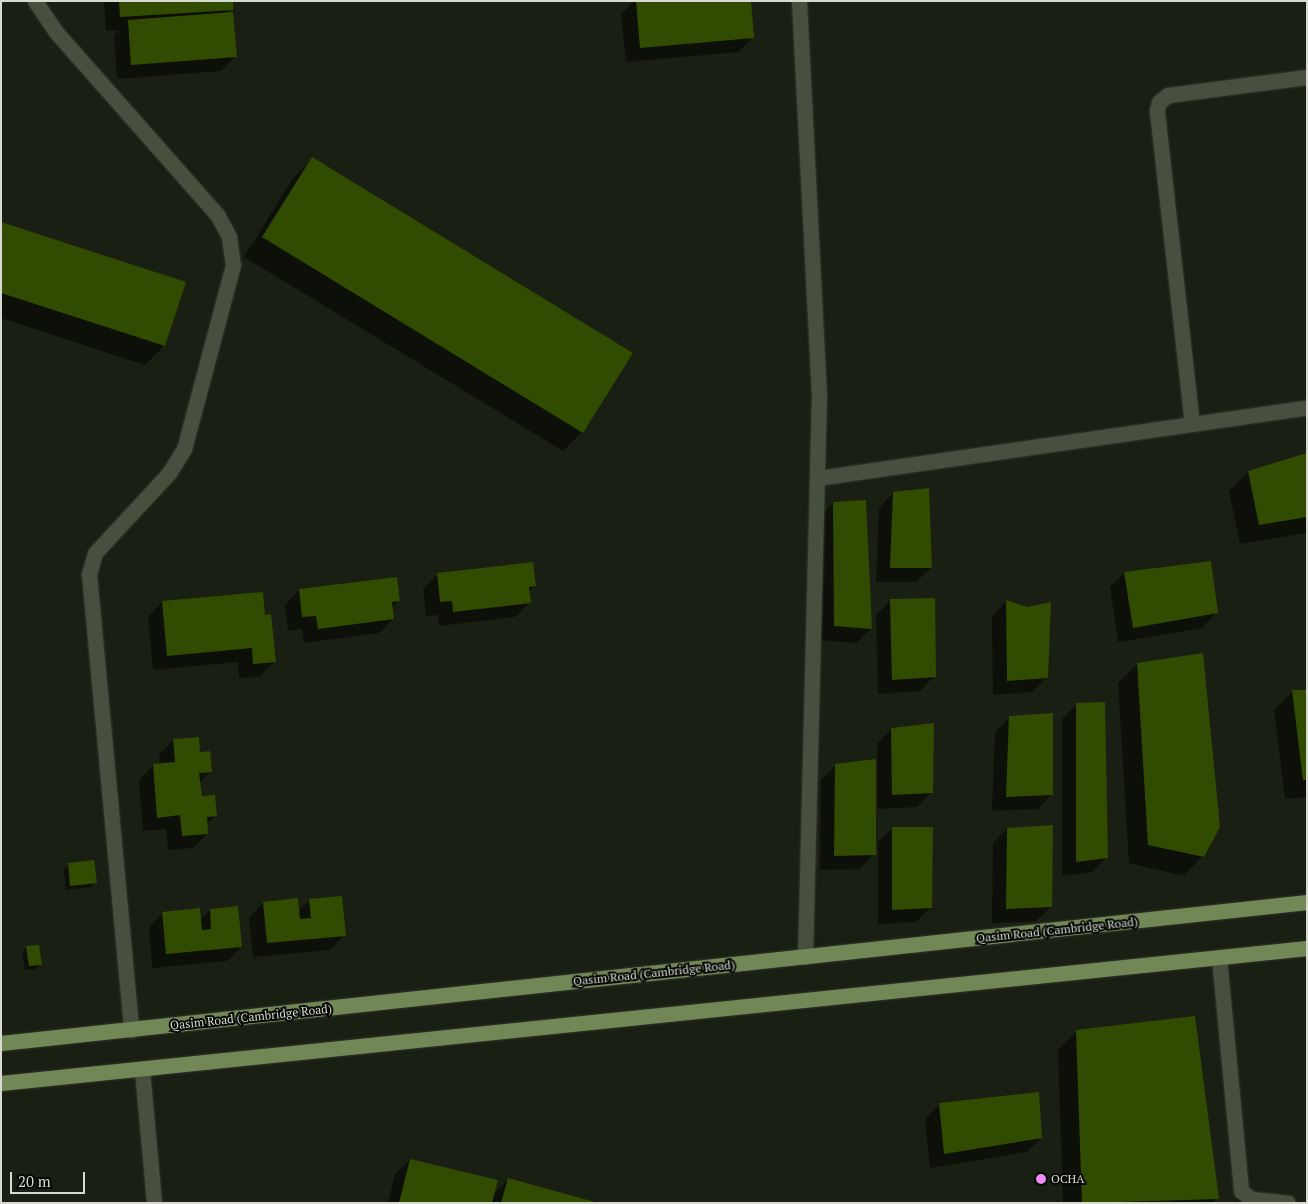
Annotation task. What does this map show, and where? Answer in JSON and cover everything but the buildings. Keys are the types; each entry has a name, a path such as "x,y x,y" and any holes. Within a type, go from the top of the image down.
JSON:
{"main road":[{"name":"Qasim Road (Cambridge Road)","path":"1,1043 1307,902"},
{"path":"1,1083 142,1070 1307,948"}],"street":[{"path":"35,1 56,32 218,216 229,237 233,265 184,449 169,473 95,554 89,574 131,1030"},
{"path":"799,1 819,393 805,957"},
{"path":"1192,424 1157,110 1159,102 1168,95 1307,77"},
{"path":"817,478 1307,407"},
{"path":"1219,958 1241,1191 1252,1199 1288,1203"},
{"path":"142,1070 154,1203"}],"place":[{"name":"OCHA","path":"1041,1179"}]}
